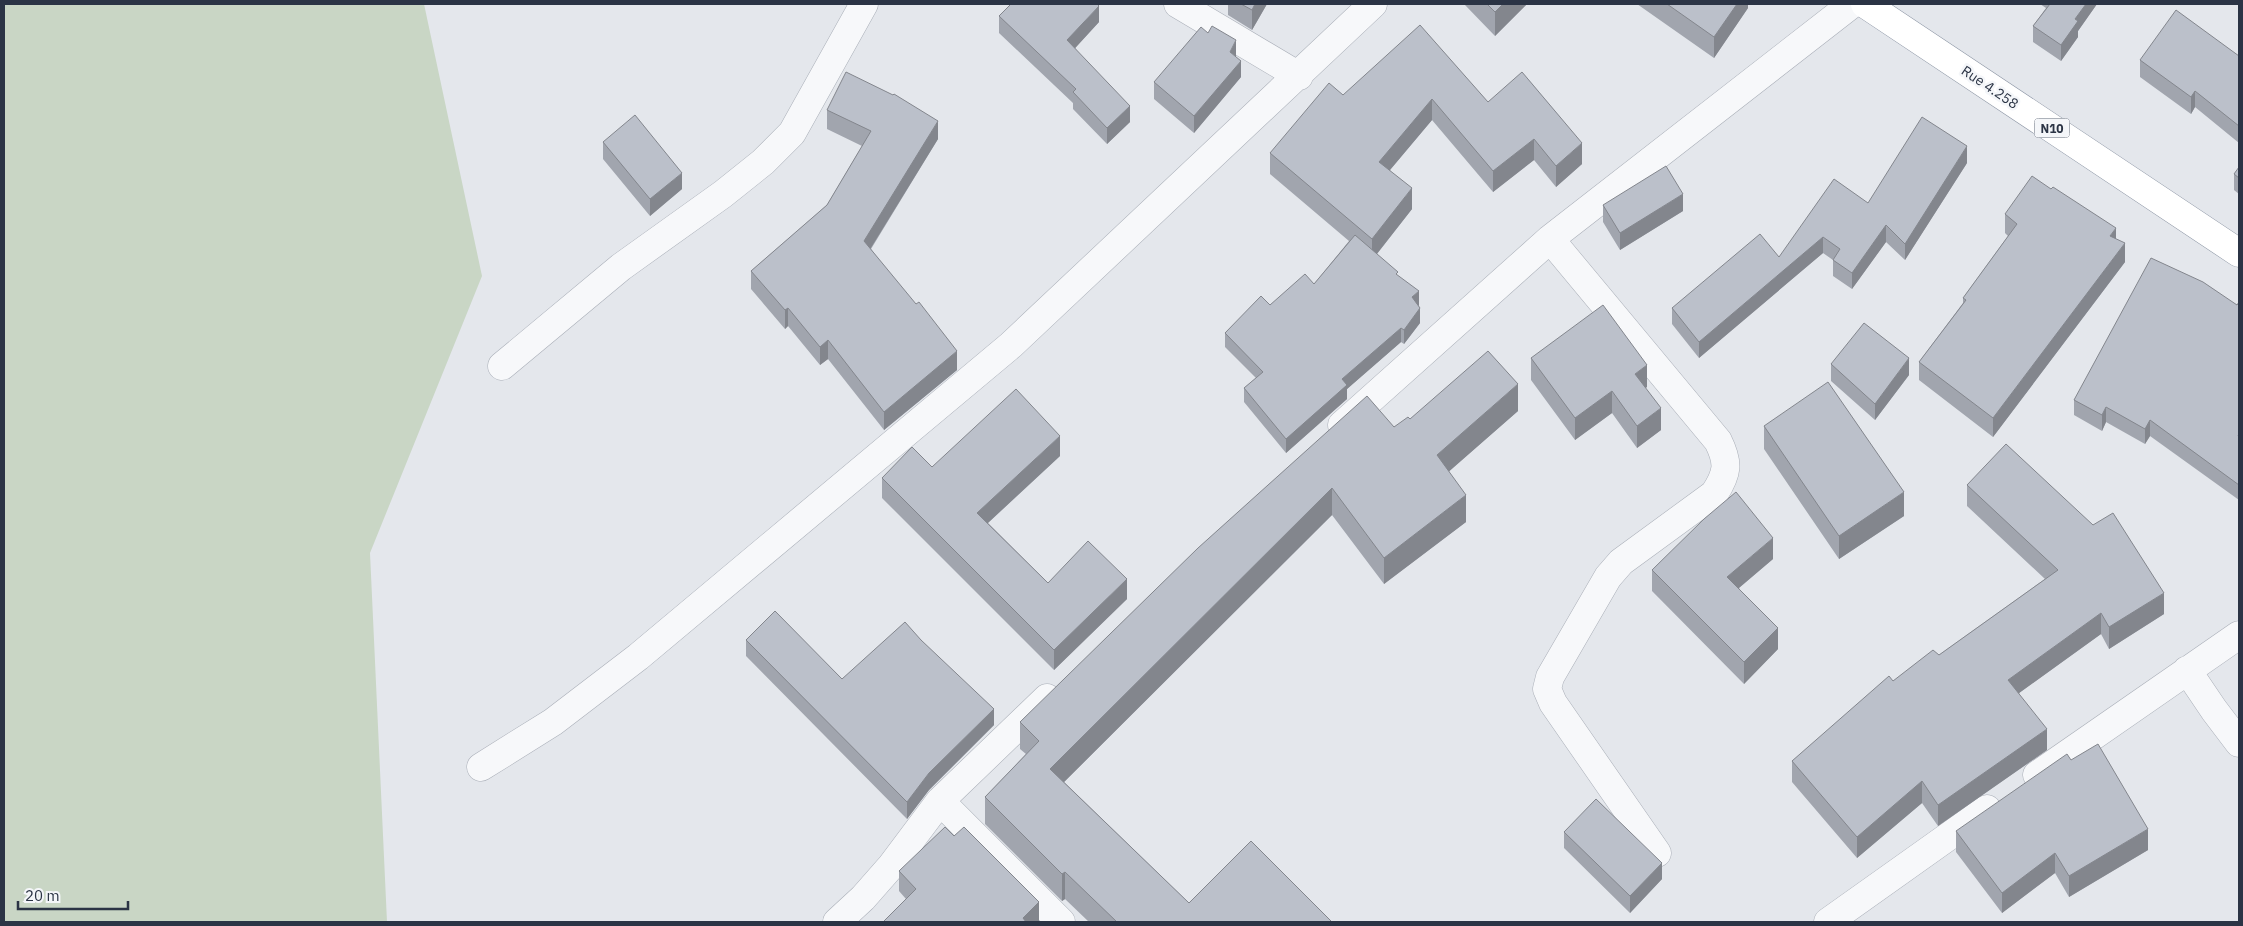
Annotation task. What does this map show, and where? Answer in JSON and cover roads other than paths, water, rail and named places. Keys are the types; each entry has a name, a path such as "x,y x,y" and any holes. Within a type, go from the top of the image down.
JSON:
{"highway":[{"name":"Rue 4.258","path":"1865,4 2239,253"}],"street":[{"path":"502,366 621,267 723,194 763,162 792,133 864,4"},
{"path":"1178,4 1299,76"},
{"path":"481,767 553,722 638,657 1011,346 1299,76 1372,4"},
{"path":"1321,444 1550,239 1852,4"},
{"path":"1550,239 1718,441 1726,458 1724,479 1714,494 1621,562 1608,577 1548,683 1553,703 1657,854"},
{"path":"1828,922 2011,792 2239,635"},
{"path":"2187,670 2239,743"},
{"path":"837,922 863,898 886,872 940,801 1068,679"},
{"path":"940,801 1061,922"}]}
